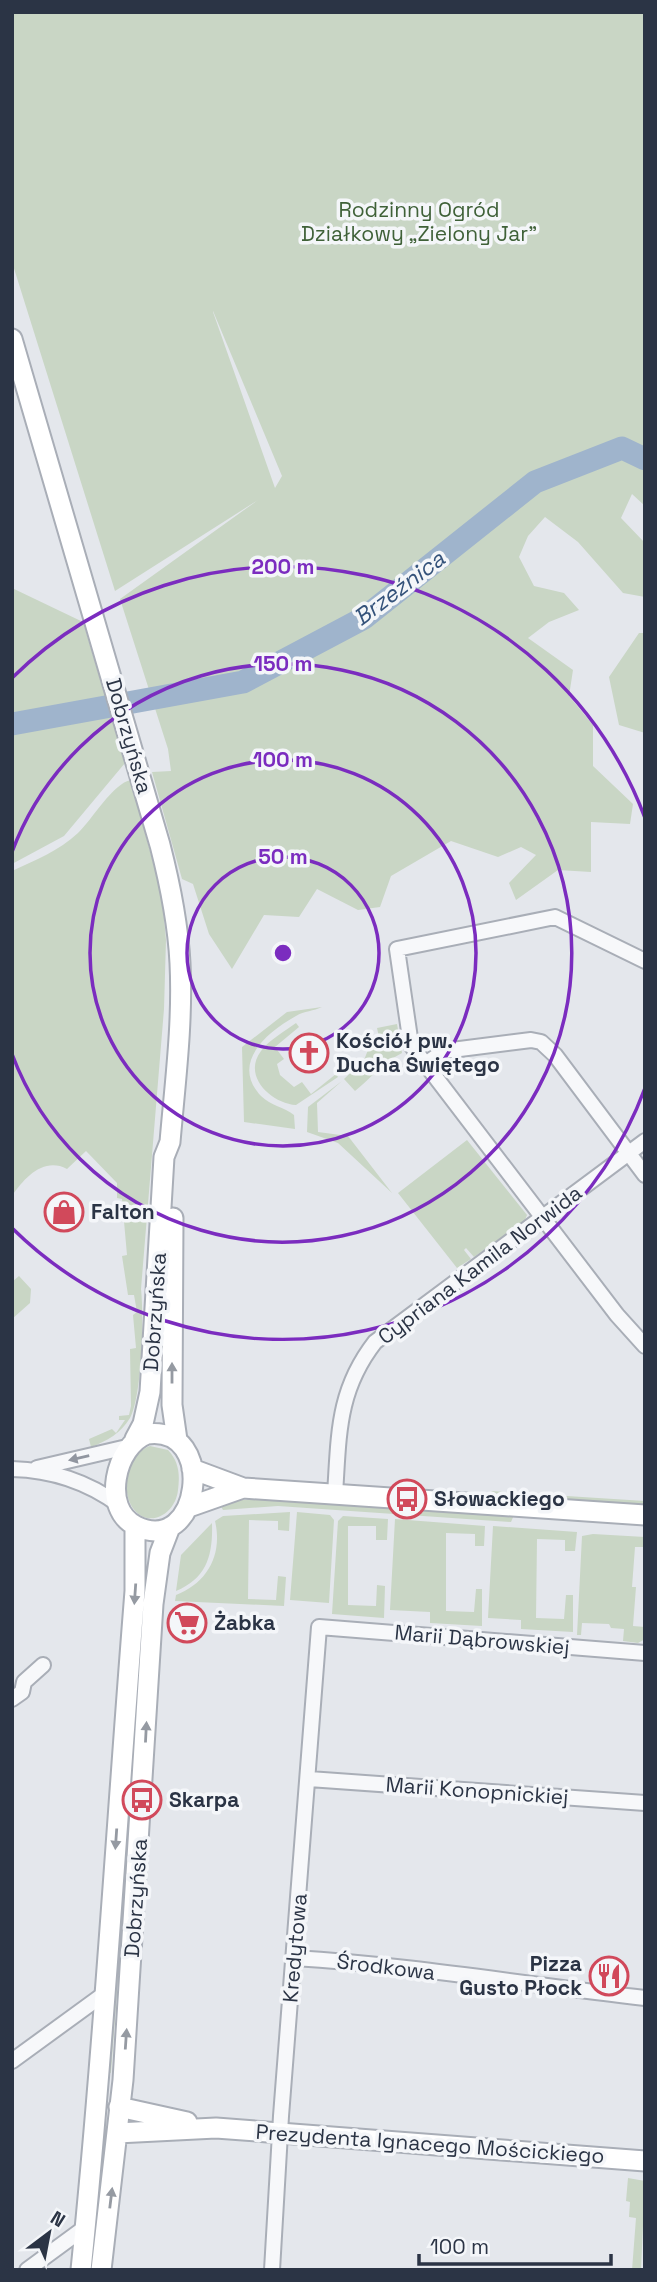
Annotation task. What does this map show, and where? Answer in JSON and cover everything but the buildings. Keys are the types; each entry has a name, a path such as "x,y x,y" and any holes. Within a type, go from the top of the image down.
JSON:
{"main road":[{"name":"Dobrzyńska","path":"12,339 160,845 173,904 180,971 180,1021 170,1142 174,1161 172,1405 177,1440"},
{"name":"Dobrzyńska","path":"131,1443 143,1424 149,1392 164,1157 170,1142"},
{"path":"189,1507 193,1488 192,1469 187,1452 177,1440 156,1433 131,1443 117,1472 119,1505 127,1520 135,1526 157,1530 170,1527 189,1507 243,1489"},
{"path":"192,1469 243,1489 645,1515"},
{"name":"Dobrzyńska","path":"81,2270 94,2165 104,1994 135,1591 135,1526"},
{"name":"Dobrzyńska","path":"101,2270 117,2133 144,1772 153,1604 160,1553 170,1527"},
{"name":"Prezydenta Ignacego Mościckiego","path":"119,2107 216,2128"},
{"name":"Prezydenta Ignacego Mościckiego","path":"117,2133 216,2128 645,2161"}],"street":[{"path":"645,961 555,917 397,949 411,1045 624,1325 645,1346"},
{"path":"424,1065 444,1051 541,1042 555,1055 645,1175"},
{"name":"Cypriana Kamila Norwida","path":"335,1494 343,1404 352,1377 368,1351 384,1334 645,1141"},
{"path":"32,1470 131,1443"},
{"path":"12,1469 32,1470 88,1485 119,1505"},
{"name":"Marii Dąbrowskiej","path":"319,1627 645,1653"},
{"name":"Kredytowa","path":"272,2270 319,1627"},
{"path":"12,1699 22,1692 24,1682 43,1665"},
{"name":"Marii Konopnickiej","path":"309,1779 645,1803"},
{"name":"Środkowa","path":"294,1958 377,1964 645,1998"},
{"path":"12,2061 104,1994"},
{"name":"Prezydenta Ignacego Mościckiego","path":"97,2106 119,2107"},
{"name":"Prezydenta Ignacego Mościckiego","path":"96,2134 117,2133"},
{"path":"27,2270 87,2226"}],"green space":[{"name":"Rodzinny Ogród Działkowy „Zielony Jar”","path":"12,12 645,12 645,506 632,494 621,518 645,543 645,597 623,593 578,542 545,517 528,536 519,557 534,586 564,593 579,610 549,622 528,638 573,670 569,696 593,725 593,766 633,804 630,824 591,822 591,872 558,870 516,900 509,883 536,855 521,847 498,857 451,841 391,876 380,907 358,910 317,889 299,917 264,915 232,969 209,934 193,884 182,879 152,772 171,771 168,749 120,599 258,500 115,591 12,262","holes":["213,311 282,476 275,488"]},
{"path":"12,588 83,622 125,763 64,836 12,864"},
{"path":"639,633 645,633 645,733 619,725 609,677"},
{"path":"131,780 162,896 166,940 164,1009 141,1289 142,1336 137,1393 130,1418 122,1428 113,1436 91,1447 89,1439 112,1429 116,1433 125,1420 119,1420 119,1416 129,1415 131,1406 130,1349 136,1348 133,1315 137,1312 134,1295 128,1295 122,1256 127,1255 122,1199 117,1198 117,1183 86,1151 67,1169 51,1165 36,1171 12,1196 12,871 46,855 71,839 117,788"},
{"path":"322,1007 299,1014 274,1031 256,1050 251,1060 249,1072 252,1084 265,1099 294,1115 295,1129 244,1122 242,1047 287,1012"},
{"path":"296,1023 299,1027 275,1047 284,1059 277,1064 280,1075 294,1087 302,1082 311,1094 336,1074 338,1077 296,1105 269,1094 257,1079 255,1070 256,1060 264,1047"},
{"path":"397,1024 402,1053 355,1091 344,1079 364,1060 372,1040 379,1037 377,1028"},
{"path":"342,1081 317,1103 318,1132 348,1136 392,1193 338,1143 307,1132 308,1107"},
{"path":"467,1140 527,1215 525,1220 474,1257 466,1248 464,1250 471,1259 457,1268 398,1193"},
{"path":"19,1276 31,1289 30,1303 12,1319 12,1282"},
{"path":"150,1446 168,1450 179,1473 178,1490 172,1506 161,1516 146,1518 132,1507 128,1499 127,1481 132,1463"},
{"path":"490,1491 645,1501 645,1505 504,1496"},
{"path":"230,1500 279,1500 514,1515 511,1522 278,1506 223,1510 219,1503"},
{"path":"290,1512 289,1531 278,1530 278,1521 249,1520 248,1599 276,1600 278,1576 286,1577 284,1606 175,1601 176,1595 196,1583 210,1566 217,1545 215,1521 223,1516"},
{"path":"297,1512 330,1515 334,1520 329,1603 290,1600"},
{"path":"343,1516 388,1519 387,1540 376,1540 376,1526 348,1526 348,1605 376,1606 377,1585 385,1586 384,1618 332,1614 338,1521"},
{"path":"395,1519 485,1526 484,1546 475,1546 475,1534 446,1533 446,1611 474,1612 476,1589 482,1589 482,1626 430,1623 430,1612 390,1610"},
{"path":"212,1523 211,1545 206,1564 195,1579 176,1591 181,1555"},
{"path":"493,1526 577,1532 575,1551 565,1551 565,1540 537,1539 536,1618 564,1619 566,1595 573,1595 573,1632 521,1629 521,1620 488,1618"},
{"path":"593,1534 645,1537 645,1547 635,1547 632,1587 636,1587 633,1626 645,1627 645,1639 638,1643 623,1641 624,1629 611,1628 609,1624 582,1623 581,1635 577,1635 582,1536"},
{"path":"142,1596 146,1596 111,2073 107,2072"},
{"path":"628,2178 645,2181 641,2270 632,2270 636,2218 629,2217 630,2202 626,2201"}],"waterway":[{"name":"Brzeźnica","path":"12,724 243,682 364,618 535,482 622,448 645,459"}],"place":[{"name":"Kościół pw. Ducha Świętego","path":"309,1053"},
{"name":"Falton","path":"64,1212"},
{"name":"Słowackiego","path":"407,1499"},
{"name":"Żabka","path":"187,1623"},
{"name":"Skarpa","path":"142,1800"},
{"name":"Pizza Gusto Płock","path":"609,1976"}]}
